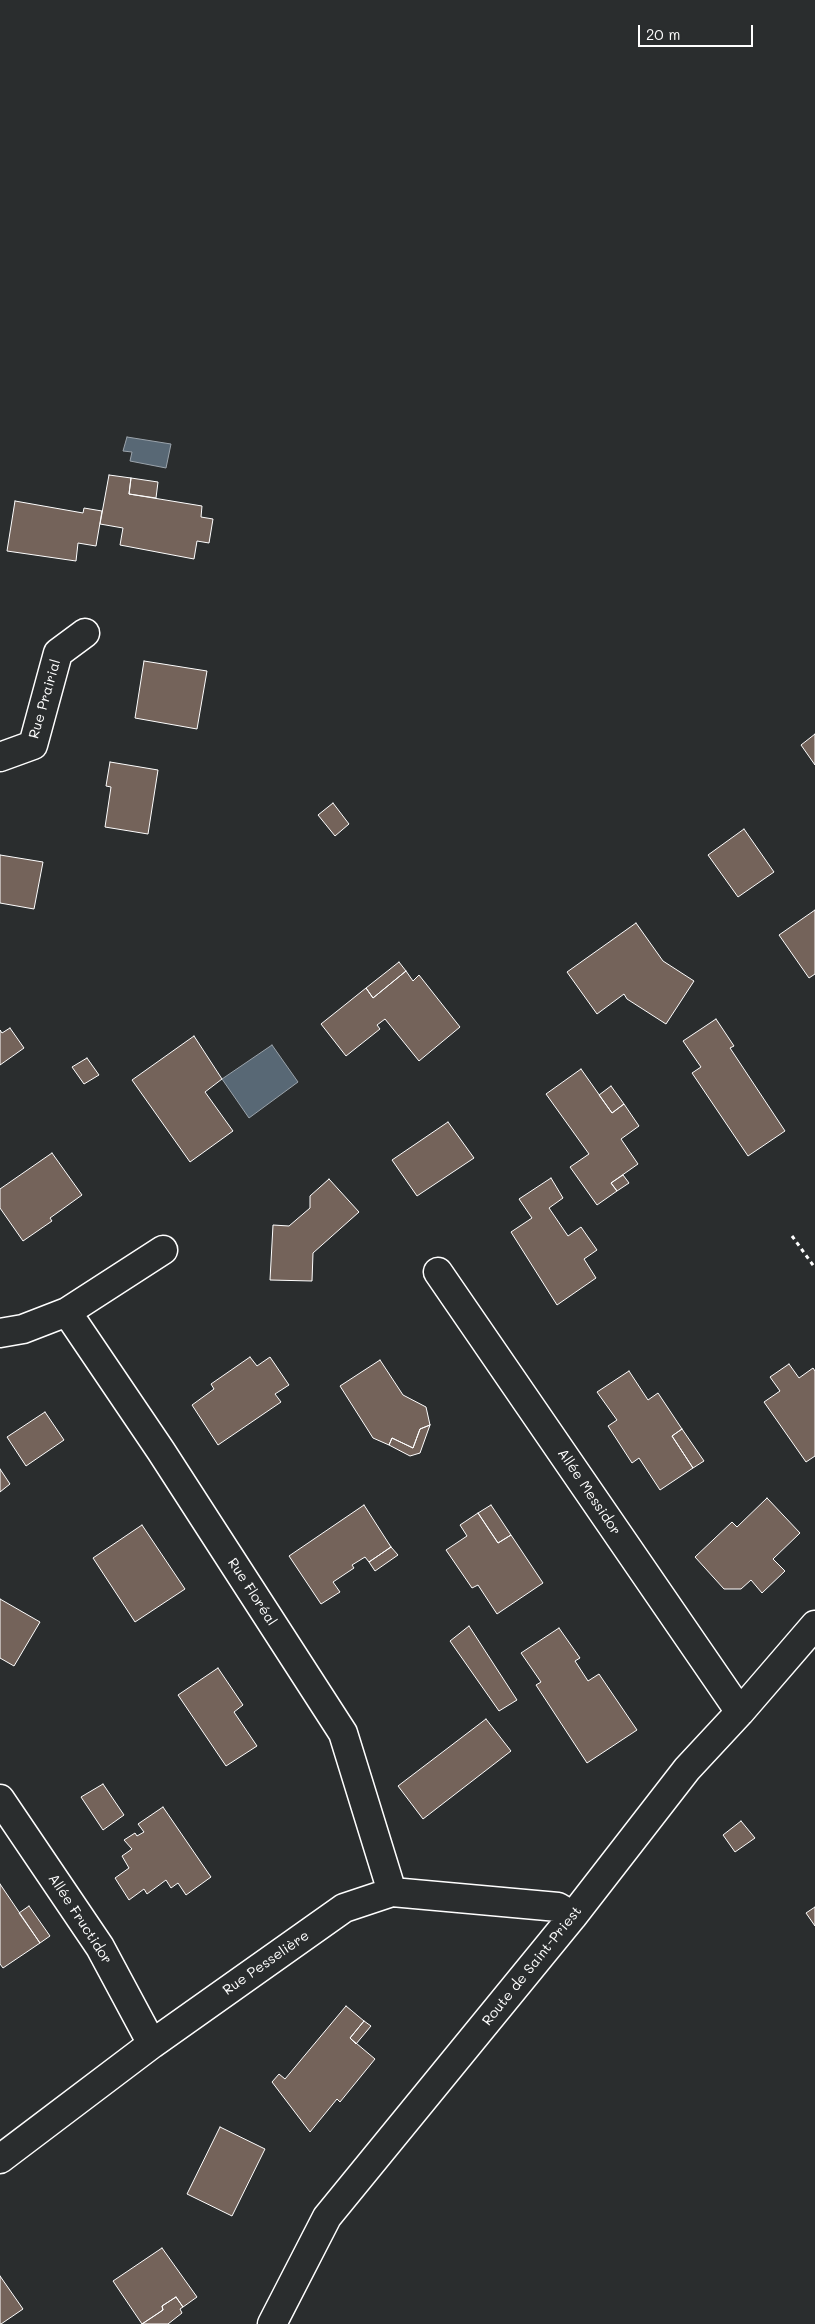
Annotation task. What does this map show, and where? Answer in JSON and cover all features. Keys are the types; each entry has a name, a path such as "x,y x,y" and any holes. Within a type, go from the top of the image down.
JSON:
{"street":[{"name":"Rue Prairial","path":"0,757 33,745 58,653 85,633"},
{"path":"0,1333 23,1329 67,1312 163,1250"},
{"name":"Allée Messidor","path":"438,1272 740,1712"},
{"name":"Rue Floréal","path":"67,1312 161,1451 343,1733 392,1892"},
{"name":"Route de Saint-Priest","path":"272,2324 327,2217 573,1916 687,1769 740,1712 815,1625"},
{"name":"Allée Fructidor","path":"0,1799 100,1947 152,2044"},
{"name":"Rue Pesselière","path":"0,2159 152,2044 344,1908 392,1892 558,1907 573,1916"}],"path":[{"path":"792,1236 815,1268"}],"water":[{"path":"127,437 171,444 166,468 130,461 132,452 123,451"},
{"path":"272,1045 298,1082 249,1118 222,1079"}],"building":[{"path":"109,475 131,478 129,494 202,506 201,517 213,519 209,543 197,541 194,559 120,545 123,528 100,524"},
{"path":"131,478 158,482 156,498 129,494"},
{"path":"15,501 83,513 84,508 102,511 96,546 78,543 76,561 7,551"},
{"path":"144,661 207,671 197,729 135,718"},
{"path":"815,734 815,765 801,745"},
{"path":"110,762 158,770 148,834 105,827 111,787 106,786"},
{"path":"333,803 349,824 335,836 318,815"},
{"path":"744,829 774,872 738,897 708,855"},
{"path":"0,855 43,862 34,909 0,903"},
{"path":"815,910 815,974 809,978 779,935"},
{"path":"636,923 663,961 694,981 666,1024 627,999 624,994 597,1014 567,972"},
{"path":"399,962 406,971 373,998 366,988"},
{"path":"406,971 413,981 419,975 460,1027 419,1061 385,1019 377,1025 380,1029 346,1056 321,1024 366,988 373,998"},
{"path":"716,1019 734,1046 730,1048 785,1131 748,1156 692,1073 701,1067 683,1041"},
{"path":"10,1028 24,1048 0,1065 0,1030 2,1033"},
{"path":"194,1036 222,1079 205,1092 233,1131 190,1162 132,1080"},
{"path":"87,1058 99,1075 84,1084 72,1067"},
{"path":"581,1069 612,1113 624,1104 639,1126 621,1139 638,1164 611,1183 617,1191 597,1205 570,1167 589,1154 546,1094"},
{"path":"611,1086 624,1104 612,1113 599,1095"},
{"path":"448,1122 474,1158 417,1196 392,1160"},
{"path":"52,1153 82,1195 50,1218 52,1221 23,1241 0,1208 0,1189"},
{"path":"623,1175 629,1183 617,1191 611,1183"},
{"path":"551,1178 563,1198 549,1208 568,1236 581,1227 597,1250 584,1259 596,1278 557,1305 511,1232 532,1218 519,1199"},
{"path":"329,1179 359,1212 313,1253 312,1281 270,1280 273,1225 289,1226 310,1208 310,1196"},
{"path":"250,1357 257,1366 270,1357 289,1385 275,1394 281,1402 218,1445 192,1405 214,1389 211,1384"},
{"path":"380,1360 403,1395 426,1407 430,1425 420,1429 413,1448 392,1438 389,1445 373,1438 340,1386"},
{"path":"789,1364 799,1378 813,1368 815,1371 815,1456 806,1462 764,1402 780,1391 770,1377"},
{"path":"629,1371 648,1400 658,1393 682,1429 672,1436 693,1468 660,1490 639,1458 632,1463 608,1426 617,1420 597,1392"},
{"path":"45,1412 64,1440 26,1466 7,1437"},
{"path":"430,1425 420,1453 410,1456 389,1445 392,1438 413,1448 420,1429"},
{"path":"682,1429 704,1461 693,1468 672,1436"},
{"path":"0,1469 10,1484 0,1492"},
{"path":"767,1498 800,1533 773,1559 785,1571 762,1593 751,1580 741,1589 724,1589 695,1557 732,1522 737,1527"},
{"path":"364,1505 391,1547 369,1562 365,1557 352,1565 354,1568 333,1582 340,1592 321,1604 289,1556"},
{"path":"491,1505 511,1535 498,1543 478,1513"},
{"path":"478,1513 498,1543 511,1535 543,1583 497,1614 478,1585 472,1588 446,1550 467,1536 460,1525"},
{"path":"142,1525 185,1589 135,1622 93,1558"},
{"path":"391,1547 398,1555 375,1571 369,1562"},
{"path":"0,1599 40,1622 14,1666 0,1658"},
{"path":"469,1626 517,1700 499,1711 450,1641"},
{"path":"559,1628 580,1658 575,1661 588,1681 599,1674 637,1730 587,1763 536,1685 541,1682 521,1653"},
{"path":"218,1668 243,1705 234,1712 257,1746 226,1766 178,1695"},
{"path":"486,1719 511,1751 423,1819 398,1786"},
{"path":"103,1784 124,1815 103,1830 81,1797"},
{"path":"163,1807 211,1877 186,1895 178,1883 171,1888 166,1880 147,1894 144,1889 129,1900 115,1878 129,1868 122,1856 132,1849 124,1840 135,1833 137,1836 144,1832 138,1824"},
{"path":"741,1821 755,1838 735,1852 723,1835"},
{"path":"0,1884 40,1943 3,1968 0,1964"},
{"path":"29,1906 50,1936 40,1943 19,1913"},
{"path":"815,1907 815,1926 806,1913"},
{"path":"346,2006 364,2021 350,2038 375,2059 340,2102 337,2099 310,2132 272,2082 279,2074 285,2079"},
{"path":"364,2021 371,2026 356,2044 350,2038"},
{"path":"220,2127 265,2149 232,2216 187,2194"},
{"path":"162,2248 197,2297 183,2307 176,2297 162,2306 163,2310 142,2324 113,2281"},
{"path":"0,2276 23,2309 1,2324 0,2324"},
{"path":"176,2297 183,2307 180,2309 182,2313 168,2324 142,2324 163,2310 162,2306"}]}
